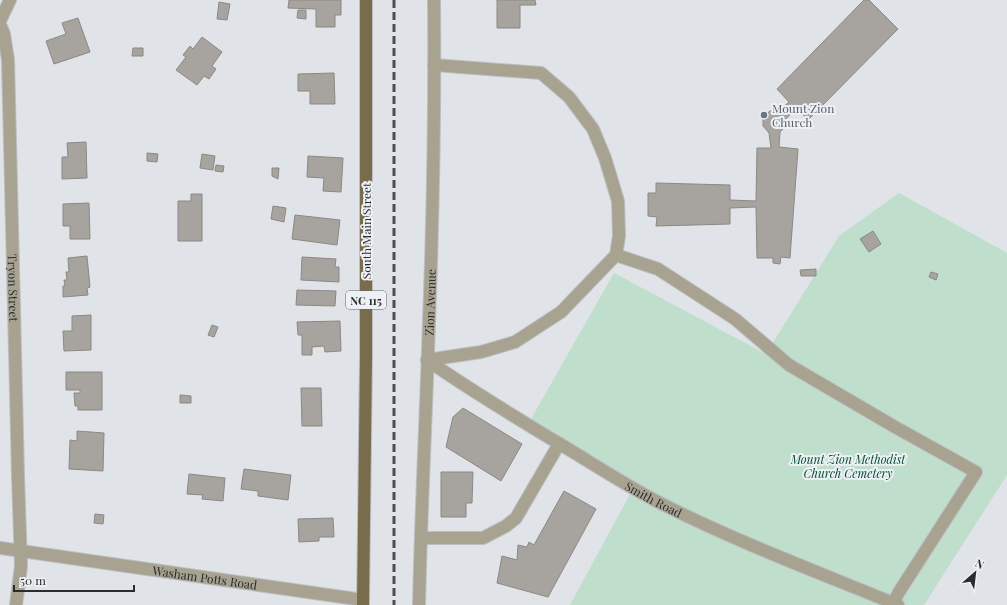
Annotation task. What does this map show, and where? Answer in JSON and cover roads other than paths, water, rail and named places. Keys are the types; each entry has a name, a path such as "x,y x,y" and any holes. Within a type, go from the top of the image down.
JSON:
{"main road":[{"name":"South Main Street","path":"363,603 366,358 366,0"}],"street":[{"path":"0,21 10,0"},
{"name":"Zion Avenue","path":"419,605 434,134 434,0"},
{"name":"Tryon Street","path":"0,24 4,34 8,60 17,468 21,566 16,605"},
{"path":"427,360 481,352 515,342 561,312 616,256 619,236 618,201 605,158 593,129 569,97 541,74 434,65"},
{"path":"616,256 658,269 735,318 788,365 976,472 899,592 896,604"},
{"name":"Smith Road","path":"427,360 458,382 559,444 631,487 677,511 730,536 896,604"},
{"path":"421,538 483,538 506,526 516,518 559,444"},
{"name":"Washam Potts Road","path":"0,548 363,603"}],"railway":[{"path":"394,0 394,605"}],"place":[{"name":"Mount Zion Church","path":"764,115"}],"park label":[{"name":"Mount Zion Methodist Church Cemetery","path":"848,466"}]}
